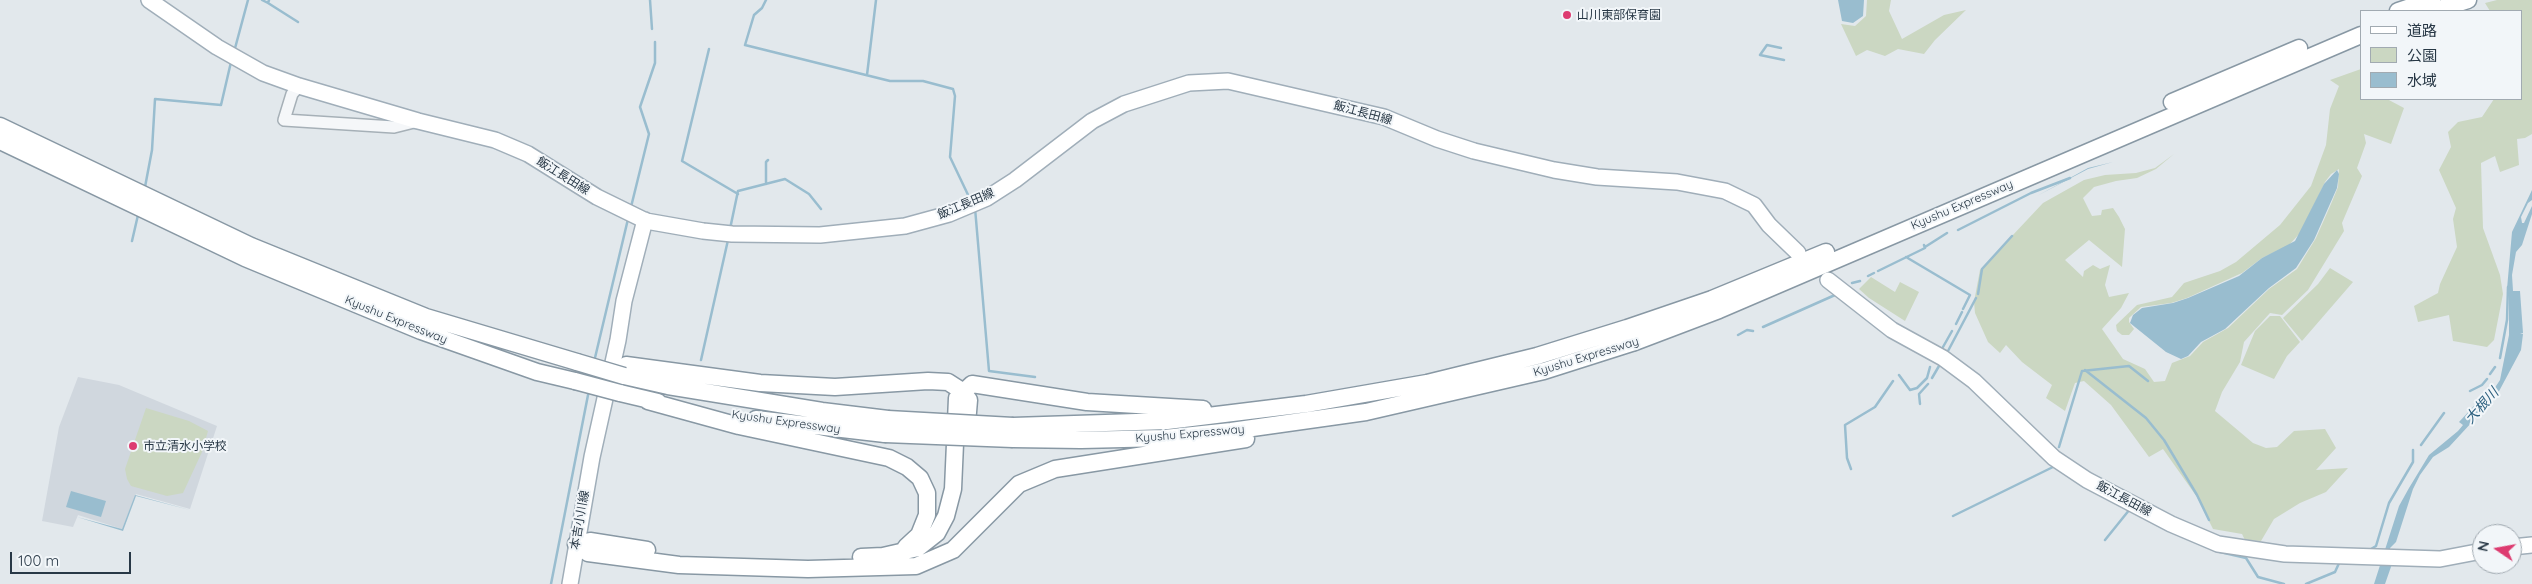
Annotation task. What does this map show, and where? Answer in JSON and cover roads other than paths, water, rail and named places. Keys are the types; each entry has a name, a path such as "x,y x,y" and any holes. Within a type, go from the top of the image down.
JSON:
{"highway":[{"path":"2401,10 2432,0"},
{"path":"2437,10 2468,0"},
{"name":"Kyushu Expressway","path":"1013,432 1167,421 1306,404 1427,383 1537,356 1712,299 1930,210 2236,74 2360,24"},
{"name":"Kyushu Expressway","path":"0,126 177,218 245,258 421,331 537,372 648,401 766,421 1013,432 1081,440 1165,438 1314,420 1431,399 1544,371 1632,344 1710,314 2360,35"},
{"name":"Kyushu Expressway","path":"0,142 134,196"},
{"name":"Kyushu Expressway","path":"177,218 426,317 490,338 625,370 668,386 822,411 887,426"},
{"path":"625,370 760,383 835,387 928,381 948,382 969,400 962,490 952,525 932,549 914,562 897,567"},
{"path":"576,544 590,541 683,555 746,559 883,556 918,548 937,533 946,516 953,489 958,398 972,384 1087,402 1191,408 1230,413"},
{"path":"576,544 588,553 679,565 754,569 916,566 953,550 1019,484 1054,468 1096,460 1220,444 1367,415 1431,399"},
{"path":"648,401 739,426 889,458 907,466 920,478 927,493 927,515 919,535 907,546 883,556"}],"main road":[{"name":"飯江長田線","path":"150,0 217,47 263,72 299,86 418,121 495,140 528,154 597,197 645,220 732,234 820,235 905,226 948,214 987,198 1015,180 1092,121 1124,104 1157,92 1189,84 1228,81 1384,117 1437,139 1474,151 1554,170 1597,177 1677,182 1725,192 1754,205 1769,225 1798,253"},
{"name":"本吉小川線","path":"570,584 592,457 618,340 624,301 645,220"},
{"name":"飯江長田線","path":"1828,280 1892,330 1943,358 1974,381 2054,458 2087,480 2171,524 2218,544 2285,554 2387,559 2440,559 2472,553"}],"street":[{"path":"299,86 292,94 284,120 394,127 418,121"}],"water":[{"path":"1838,0 1864,0 1863,16 1853,23 1842,21"},
{"path":"2113,162 2088,169 2037,196 2088,168"},
{"path":"2337,170 2339,174 2337,188 2314,240 2296,268 2269,288 2225,329 2201,342 2188,356 2181,359 2166,352 2130,323 2133,315 2142,308 2173,303 2239,276 2262,258 2295,241 2324,184"},
{"name":"大根川","path":"2532,190 2532,200 2528,203 2521,217 2522,223 2524,223 2532,206 2532,214 2522,245 2516,252 2512,275 2513,291 2520,291 2523,333 2520,334 2523,334 2521,350 2497,395 2449,447 2433,457 2420,475 2413,489 2396,542 2390,548 2392,564 2385,584 2374,584 2399,506 2429,455 2458,431 2463,425 2459,422 2486,393 2494,389 2500,380 2509,335 2509,293 2507,289 2512,232"},
{"path":"71,491 106,501 101,517 66,507"},
{"path":"135,495 190,510 136,496 123,531 77,517 122,529"}],"waterway":[{"path":"234,52 248,0"},
{"path":"262,0 268,3 269,0"},
{"path":"650,0 652,29"},
{"path":"766,0 762,8 754,15 745,45 890,81 923,81 953,89 955,96 950,157 970,199"},
{"path":"867,75 876,0"},
{"path":"268,3 298,22"},
{"path":"631,207 649,134 640,107 655,63 655,42"},
{"path":"1781,48 1767,45 1760,55 1784,60"},
{"path":"709,49 682,161 738,194"},
{"path":"145,187 152,150 155,99 221,105 231,62"},
{"path":"766,184 766,162 768,160"},
{"path":"1958,230 2031,193 2070,178"},
{"path":"730,229 738,191 785,179 809,194 821,209"},
{"path":"975,208 989,371 1035,377"},
{"path":"132,241 138,215"},
{"path":"594,362 628,219"},
{"path":"1925,247 1947,233"},
{"path":"1978,294 1982,269 2012,236"},
{"path":"701,360 728,240"},
{"path":"1878,271 1925,248 1924,245"},
{"path":"1906,257 1970,295 1963,309"},
{"path":"1868,276 1874,273"},
{"path":"1852,283 1860,281"},
{"path":"2500,358 2507,320 2508,287"},
{"path":"1763,327 1835,295"},
{"path":"1948,351 1976,298"},
{"path":"1956,324 1962,312"},
{"path":"1738,335 1747,330 1753,331"},
{"path":"1943,347 1952,331"},
{"path":"1932,378 1939,366"},
{"path":"2059,447 2082,371 2129,366 2148,381"},
{"path":"1899,375 1910,390 1917,388 1927,378 1930,367"},
{"path":"2490,374 2495,367"},
{"path":"2085,370 2146,418 2164,440 2197,495 2209,520"},
{"path":"2470,391 2482,385 2487,379"},
{"path":"1851,469 1847,458 1845,425 1875,407 1893,381"},
{"path":"1920,404 1919,394 1928,384"},
{"path":"551,584 589,390"},
{"path":"2421,445 2444,413"},
{"path":"2371,549 2376,546 2389,503 2413,462 2413,450"},
{"path":"1953,516 2053,467"},
{"path":"2105,540 2130,509"},
{"path":"2220,552 2246,558 2258,577 2284,584"},
{"path":"2306,584 2335,572 2340,561"}],"place":[{"name":"山川東部保育園","path":"1567,15"},
{"name":"市立清水小学校","path":"133,446"}]}
